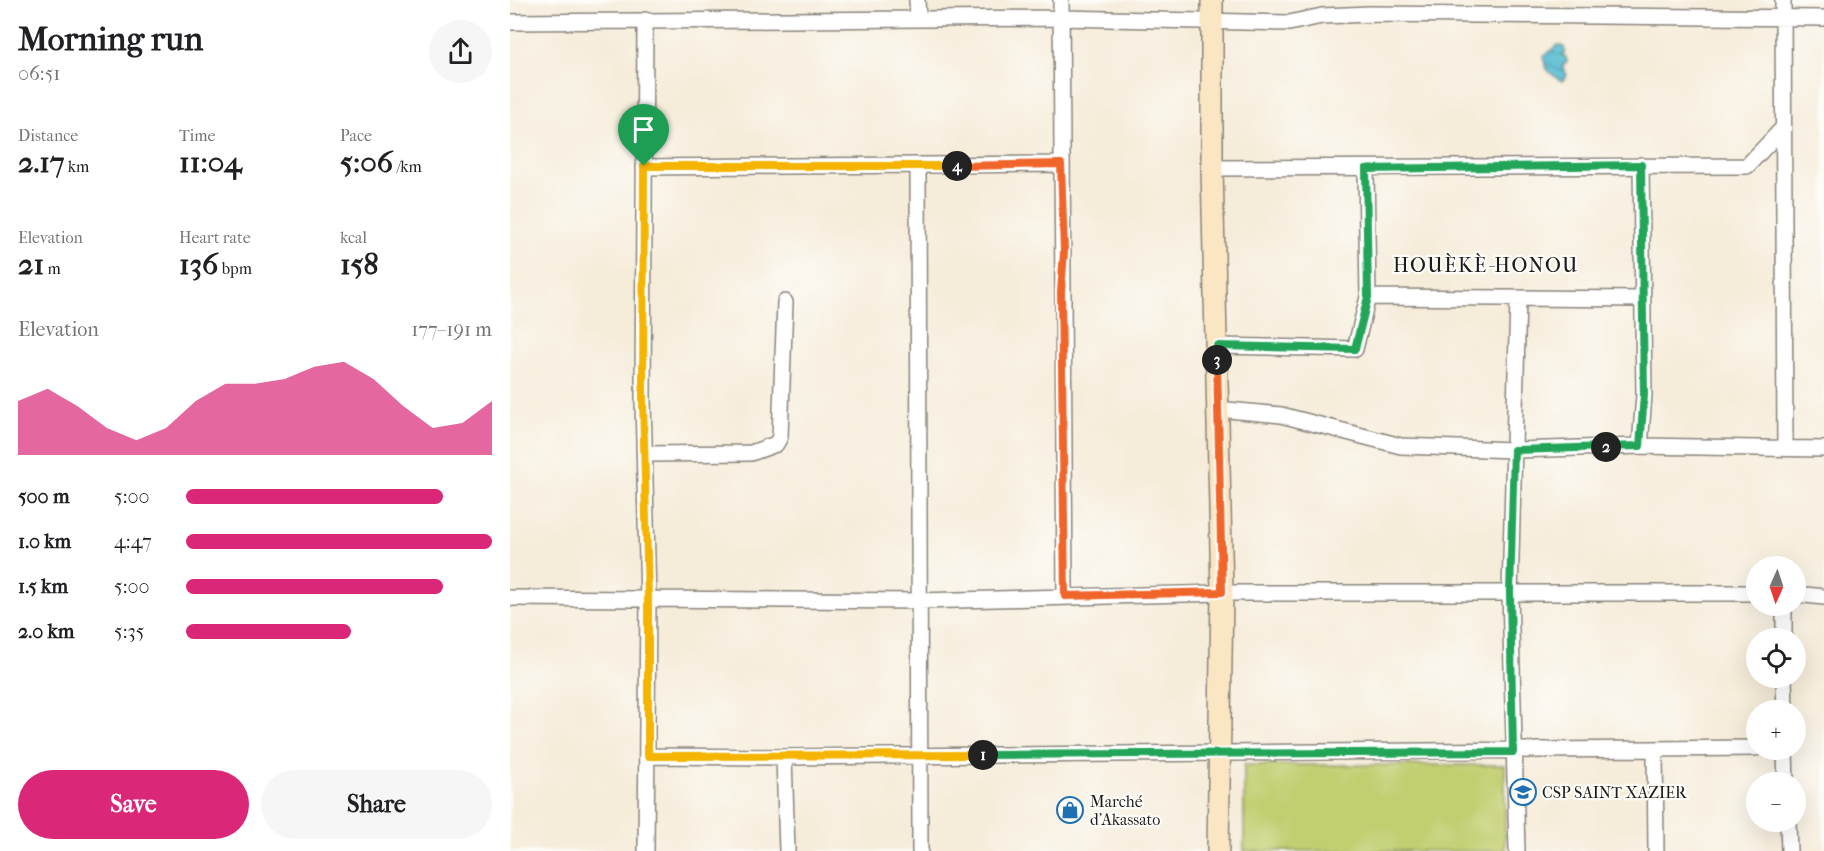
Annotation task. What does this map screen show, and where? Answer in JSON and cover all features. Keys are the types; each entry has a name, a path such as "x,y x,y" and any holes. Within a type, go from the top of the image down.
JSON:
{"street":[{"path":"917,0 918,20"},
{"path":"1061,0 1061,164 1064,252 1061,292 1065,596"},
{"path":"1212,0 1212,168 1222,592 1218,851"},
{"path":"1783,0 1785,448"},
{"path":"510,22 1061,18 1289,23 1370,7 1512,7 1783,20 1824,18"},
{"path":"645,20 643,401 648,599 646,851"},
{"path":"1212,168 1747,166 1783,128"},
{"path":"644,166 1061,164"},
{"path":"1640,446 1644,395 1641,299 1644,231 1641,165"},
{"path":"918,166 920,851"},
{"path":"1217,346 1355,349 1368,297 1366,169"},
{"path":"1368,297 1641,299"},
{"path":"1517,851 1510,593 1518,299"},
{"path":"645,454 751,453 776,444 780,437 785,302"},
{"path":"1217,409 1281,415 1401,446 1514,450 1640,446 1824,448"},
{"path":"510,598 919,601 1222,592 1746,593"},
{"path":"1806,595 1824,597"},
{"path":"648,756 1513,752 1746,748"},
{"path":"1655,750 1656,851"},
{"path":"784,757 787,851"},
{"path":"1788,832 1789,851"}],"green space":[{"path":"1244,765 1505,765 1505,851 1244,851"}],"water":[{"path":"1558,45 1564,47 1565,52 1562,55 1566,57 1567,62 1562,66 1567,75 1562,81 1548,71 1544,61 1544,56"}],"place":[{"name":"CSP SAINT XAZIER","path":"1523,792"},
{"name":"Marché d'Akassato","path":"1070,810"}],"district":[{"name":"HOUÈKÈ-HONOU","path":"1486,265"}],"route":[{"path":"1061,164 1064,252 1061,292 1065,596 1222,592 1217,346 1355,349 1368,297 1366,169 1641,165 1644,231 1641,299 1644,395 1640,446 1514,450 1510,593 1513,752 870,757 648,756 648,599 643,401 644,166 1061,164"}]}
